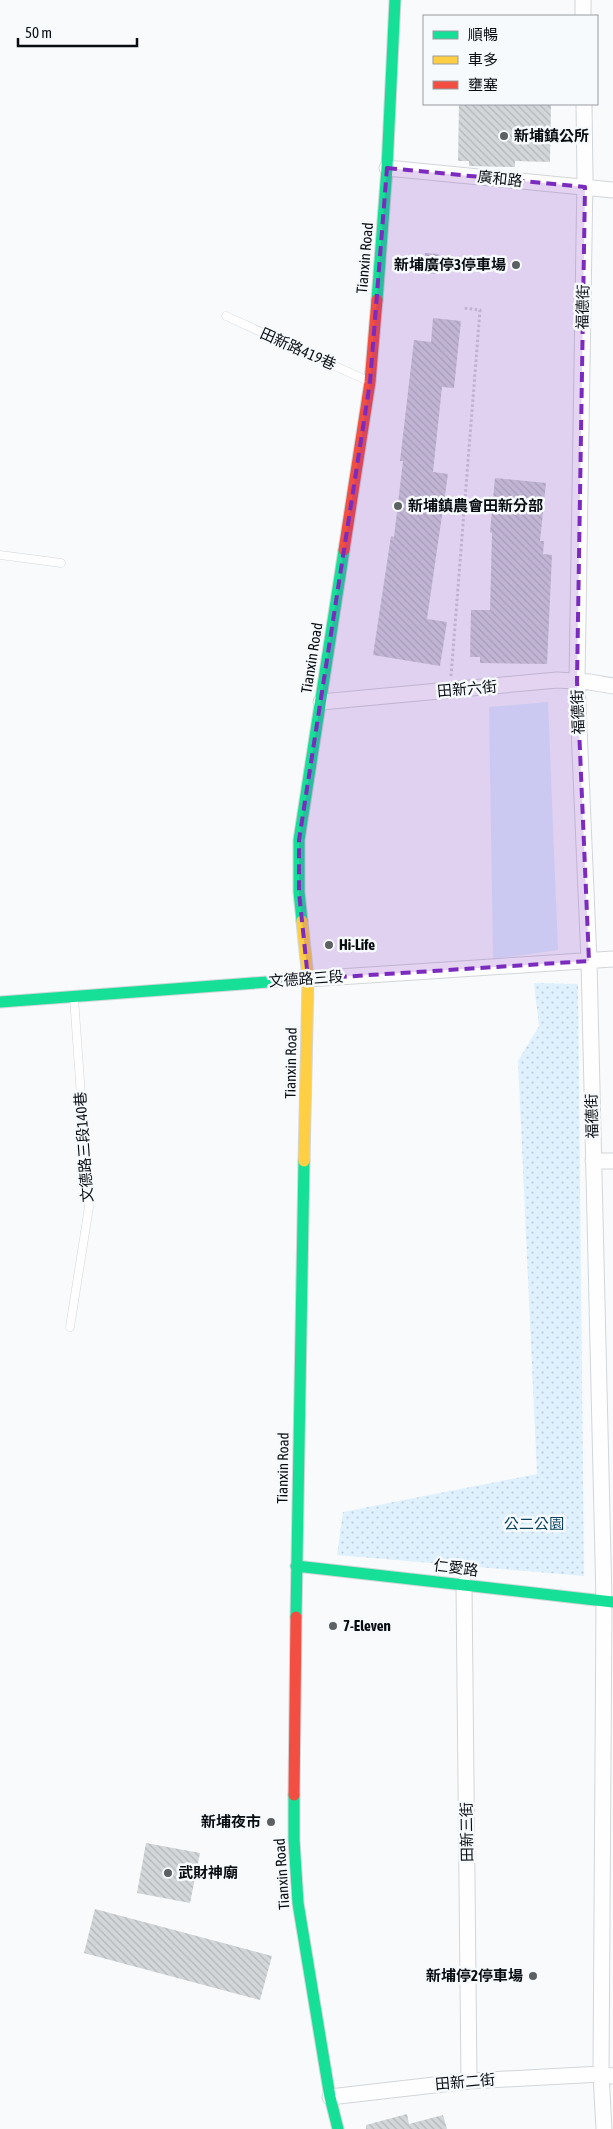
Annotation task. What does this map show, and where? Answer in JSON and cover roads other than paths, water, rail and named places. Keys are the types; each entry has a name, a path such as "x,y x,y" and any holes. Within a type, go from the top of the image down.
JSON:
{"main road":[{"name":"Tianxin Road","path":"338,2129 330,2097 297,1894 294,1840 296,1566 308,979 299,892 299,840 370,382 387,168 395,0"},
{"name":"文德路三段","path":"0,1002 308,979"},
{"name":"仁愛路","path":"296,1566 609,1602"}],"street":[{"path":"583,0 584,15"},
{"name":"福德街","path":"584,105 585,187 577,681 589,961 593,1161 609,1602 607,2075 604,2129"},
{"name":"廣和路","path":"387,168 613,190"},
{"name":"田新六街","path":"321,702 557,680 613,686"},
{"name":"文德路三段","path":"308,979 613,959"},
{"path":"593,1161 613,1160"},
{"name":"田新三街","path":"464,1584 470,2081"},
{"name":"田新二街","path":"330,2097 470,2081 607,2075"}],"lane":[{"name":"田新路419巷","path":"226,316 370,382"},
{"path":"0,555 61,564"},
{"name":"文德路三段140巷","path":"70,1327 88,1207 74,997"}],"place":[{"name":"新埔鎮公所","path":"504,136"},
{"name":"新埔廣停3停車場","path":"516,265"},
{"name":"新埔鎮農會田新分部","path":"398,506"},
{"name":"Hi-Life","path":"329,945"},
{"name":"7-Eleven","path":"333,1626"},
{"name":"新埔夜市","path":"271,1822"},
{"name":"武財神廟","path":"168,1873"},
{"name":"新埔停2停車場","path":"533,1976"}],"park label":[{"name":"公二公園","path":"534,1524"}]}
